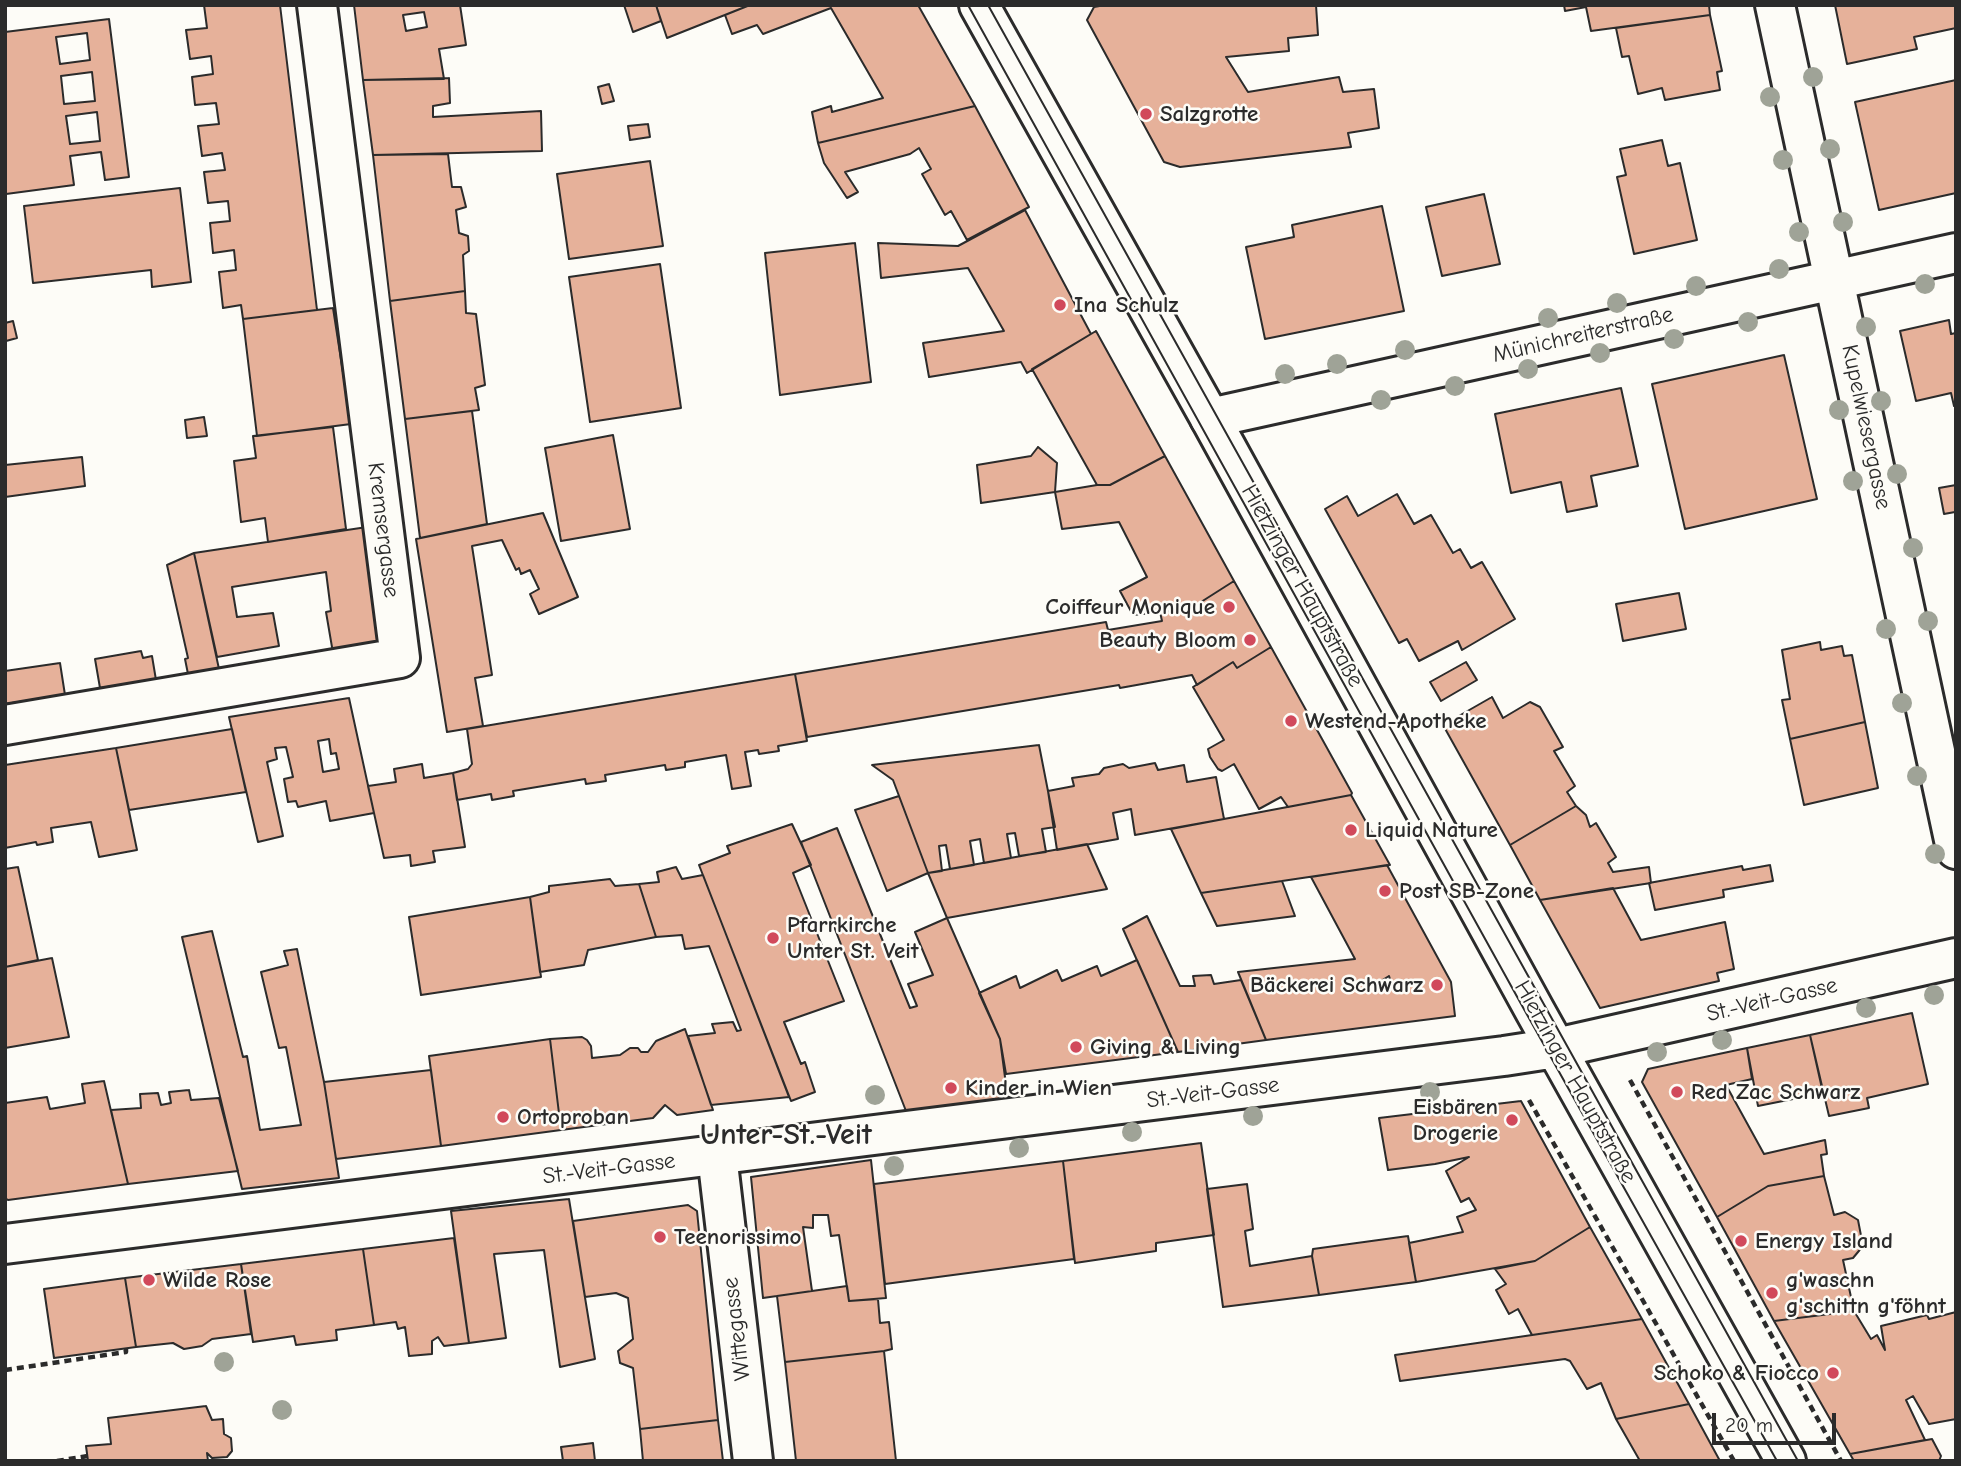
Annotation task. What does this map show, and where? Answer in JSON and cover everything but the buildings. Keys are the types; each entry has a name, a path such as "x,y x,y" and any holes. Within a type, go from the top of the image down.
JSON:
{"street":[{"name":"Kremsergasse","path":"5,725 400,658 317,5"},
{"name":"Hietzinger Hauptstraße","path":"979,5 1786,1461"},
{"name":"Kupelwiesergasse","path":"1775,5 1956,849"},
{"name":"Münichreiterstraße","path":"1210,418 1956,253"},
{"name":"St.-Veit-Gasse","path":"5,1244 1504,1056 1556,1048 1956,958"},
{"name":"Wittegasse","path":"718,1155 752,1461"}],"path":[{"path":"1630,1080 1841,1461"},
{"path":"1529,1100 1734,1461"},
{"path":"5,1370 126,1352 126,1348"},
{"path":"57,1461 88,1456"}],"tram line":[{"path":"968,5 1777,1461"},
{"path":"988,5 1798,1461"}],"place":[{"name":"Salzgrotte","path":"1146,114"},
{"name":"Ina Schulz","path":"1060,305"},
{"name":"Coiffeur Monique","path":"1229,607"},
{"name":"Beauty Bloom","path":"1250,640"},
{"name":"Westend-Apotheke","path":"1291,721"},
{"name":"Liquid Nature","path":"1351,830"},
{"name":"Post SB-Zone","path":"1385,891"},
{"name":"Pfarrkirche Unter St. Veit","path":"773,938"},
{"name":"Bäckerei Schwarz","path":"1437,985"},
{"name":"Giving & Living","path":"1076,1047"},
{"name":"Kinder in Wien","path":"951,1088"},
{"name":"Red Zac Schwarz","path":"1677,1092"},
{"name":"Ortoproban","path":"503,1117"},
{"name":"Eisbären Drogerie","path":"1512,1120"},
{"name":"Teenorissimo","path":"660,1237"},
{"name":"Energy Island","path":"1741,1241"},
{"name":"Wilde Rose","path":"149,1280"},
{"name":"g'waschn g'schittn g'föhnt","path":"1772,1293"},
{"name":"Schoko & Fiocco","path":"1833,1373"}],"district":[{"name":"Unter-St.-Veit","path":"786,1136"}]}
